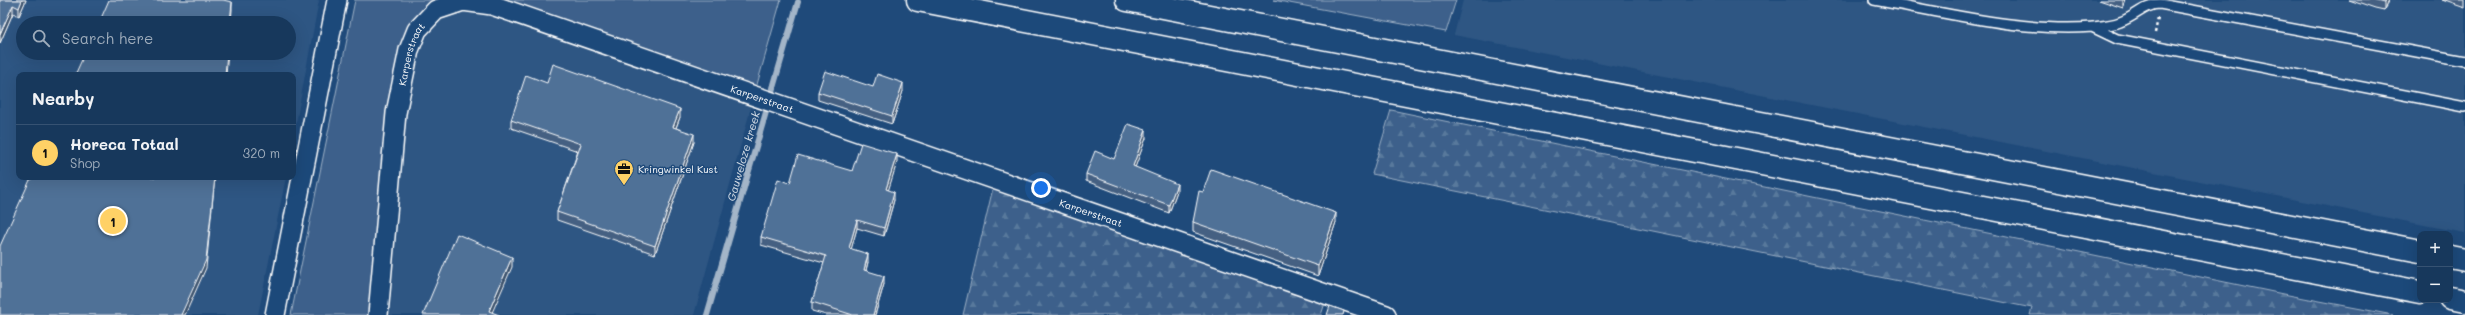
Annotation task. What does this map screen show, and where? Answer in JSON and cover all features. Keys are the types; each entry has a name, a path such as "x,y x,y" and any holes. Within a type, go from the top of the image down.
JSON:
{"highway":[{"path":"918,0 2417,291"},
{"path":"1127,0 2417,250"},
{"path":"2453,258 2465,260"},
{"path":"2453,299 2465,301"}],"street":[{"path":"275,315 337,0"},
{"name":"Karperstraat","path":"378,315 396,113 409,50 417,30 436,10 463,1 492,5 1386,315"}],"lane":[{"path":"1874,0 2014,25 2092,27 2119,23 2138,14 2148,2 2465,61"},
{"path":"2092,27 2117,39 2465,107"}],"path":[{"path":"2152,46 2160,4"}],"shaded area":[{"path":"0,0 319,0 296,123 296,72 16,72 16,180 285,180 258,315 0,315"},
{"path":"1463,0 2465,0 2465,233 1454,35"},
{"path":"463,7 492,11 752,104 694,315 385,315 403,125 416,53 424,34 441,15"}],"green space":[{"path":"355,0 441,0 410,28 371,315 291,315"},
{"path":"502,0 781,0 756,88"},
{"path":"1273,0 1456,0 1446,32"},
{"path":"1391,110 2283,294 2393,315 2030,315 2032,308 1372,174"},
{"path":"993,188 1325,303 1321,315 963,315"}],"building":[{"path":"0,0 22,0 19,8 13,5 0,34"},
{"path":"109,0 223,0 232,2 231,16 102,16"},
{"path":"2372,0 2385,0 2384,3"},
{"path":"82,60 226,60 225,72 76,72"},
{"name":"Kringwinkel Kust","path":"553,64 680,109 673,127 694,134 655,246 557,212 581,144 511,120 526,75 547,83"},
{"path":"825,71 873,87 877,74 903,83 892,116 818,92"},
{"path":"1128,124 1146,130 1133,166 1177,184 1169,205 1086,174 1095,151 1114,159"},
{"path":"861,143 897,154 886,189 894,192 884,228 857,220 849,248 868,254 864,270 884,276 873,315 853,315 812,302 826,256 761,237 778,179 790,183 798,155 852,171"},
{"path":"1211,169 1336,213 1318,266 1193,222 1199,191 1203,192"},
{"path":"30,180 215,180 206,260 181,315 0,315 0,246"},
{"path":"457,234 512,257 489,311 499,315 423,315"},
{"path":"1330,306 1344,311 1343,315 1327,315"}],"waterway":[{"name":"Gauweloze kreek","path":"707,315 798,2"}],"place":[{"name":"Kringwinkel Kust","path":"624,186"},
{"name":"Horeca Totaal","path":"113,221"}]}
